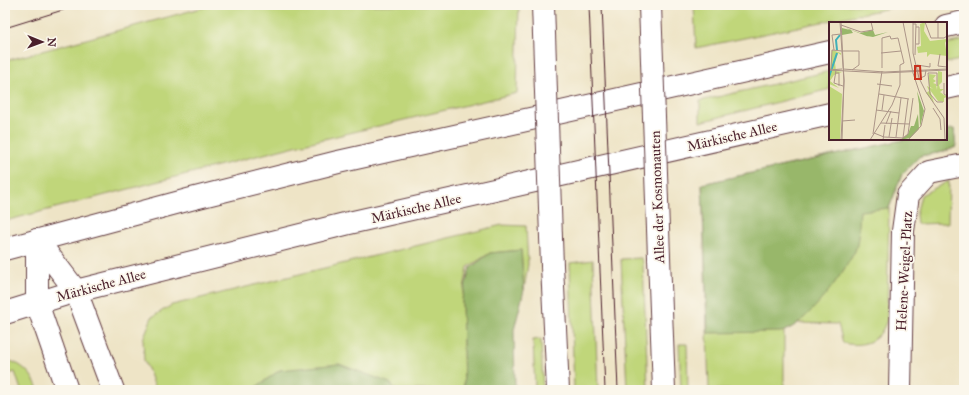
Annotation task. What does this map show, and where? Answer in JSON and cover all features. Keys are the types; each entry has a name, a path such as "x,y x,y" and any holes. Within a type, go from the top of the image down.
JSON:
{"main road":[{"path":"544,5 552,266 558,390"},
{"name":"Allee der Kosmonauten","path":"650,5 664,390"},
{"path":"947,26 964,22"},
{"path":"5,249 338,162 829,52"},
{"path":"947,88 964,84"},
{"name":"Märkische Allee","path":"5,313 76,291 349,223 829,114"},
{"name":"Helene-Weigel-Platz","path":"900,390 903,231 908,195 929,172 964,164"},
{"path":"37,240 76,291 113,390"},
{"path":"37,240 37,303 67,390"}],"green space":[{"path":"212,5 519,5 517,93 299,145 5,221 5,61"},
{"path":"694,5 904,5 696,48"},
{"path":"964,40 964,59 947,63 947,44"},
{"path":"829,71 829,89 700,122 700,101"},
{"path":"954,129 956,147 943,152 920,156 902,174 889,208 887,320 878,336 866,343 848,344 843,343 838,324 784,324 784,390 709,390 702,184 902,140 947,140 947,130"},
{"path":"954,129 956,147 943,152 920,156 902,174 889,208 860,211 856,247 850,261 823,298 801,320 791,328 781,332 708,333 702,184 902,140 947,140 947,130"},
{"path":"949,181 948,223 917,224 916,215 921,195"},
{"path":"502,225 526,226 528,264 524,290 521,250 490,253 468,267 462,299 464,390 396,390 390,383 280,370 252,390 156,390 144,361 143,339 152,317 172,305"},
{"path":"521,250 524,290 514,330 515,390 464,390 462,299 470,268 490,253"},
{"path":"641,258 643,262 648,390 627,390 621,259"},
{"path":"593,260 598,390 574,390 570,263"},
{"path":"541,339 543,390 535,390 533,340"},
{"path":"679,344 687,344 688,390 681,390"},
{"path":"5,360 16,363 26,370 36,384 38,390 21,390 15,372 5,375"},
{"path":"339,364 390,383 396,390 252,390 280,370"}],"tram line":[{"path":"5,28 79,5"},
{"path":"589,5 605,390"},
{"path":"602,5 618,390"}]}
